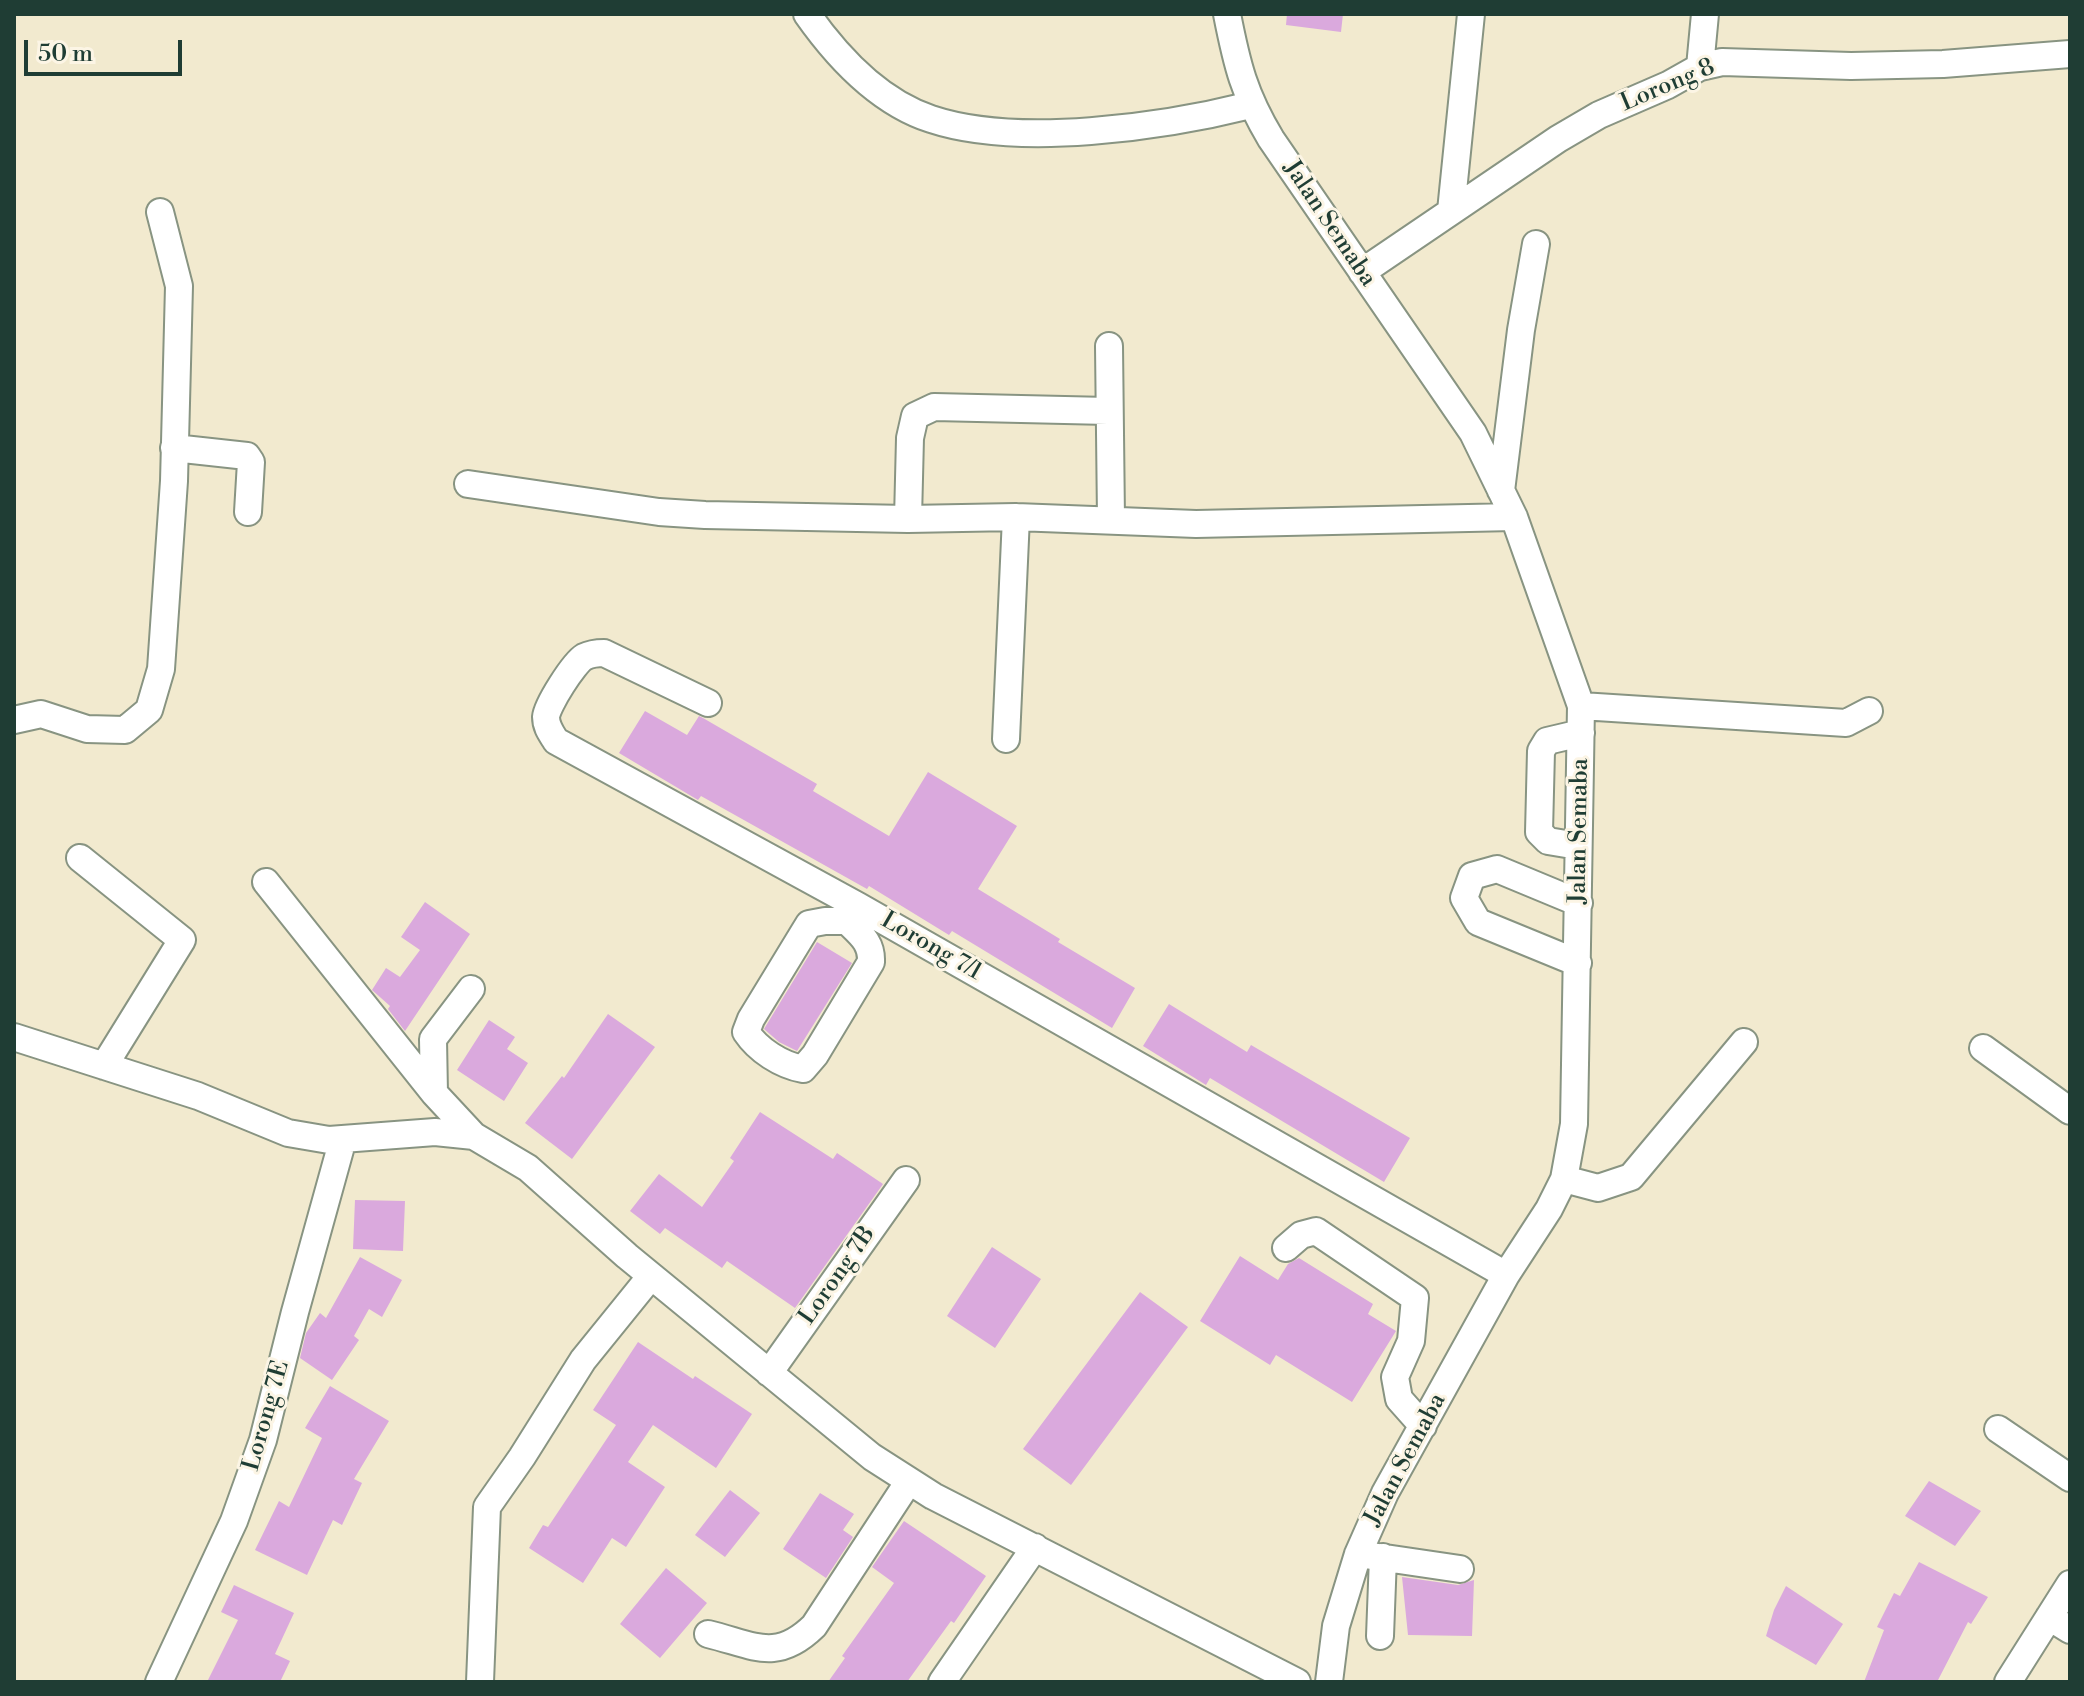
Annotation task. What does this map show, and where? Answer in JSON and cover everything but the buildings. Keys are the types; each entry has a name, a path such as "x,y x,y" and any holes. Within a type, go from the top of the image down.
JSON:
{"street":[{"path":"807,14 860,76 894,102 931,119 992,130 1079,132 1195,119 1251,105"},
{"name":"Jalan Semaba","path":"1227,14 1237,66 1251,105 1473,433 1514,517 1581,706 1574,1124 1564,1179 1549,1209 1506,1275 1385,1493 1371,1555 1336,1626 1329,1682"},
{"path":"1451,211 1471,14"},
{"path":"1700,67 1705,14"},
{"name":"Lorong 8","path":"1362,272 1558,139 1599,115 1668,85 1700,67 1722,62 1851,66 1943,64 2070,54"},
{"path":"14,720 41,714 87,729 125,730 149,710 161,669 174,448 179,286 160,212"},
{"path":"1501,491 1521,330 1536,244"},
{"path":"1109,346 1111,519"},
{"path":"908,519 910,438 915,416 934,407 1108,411"},
{"path":"174,448 247,456 251,462 248,512"},
{"path":"468,484 659,512 908,519 1111,519 1196,524 1514,517"},
{"path":"1006,739 1016,517"},
{"name":"Lorong 7/1","path":"708,703 604,653 583,657 551,702 546,717 548,729 556,741 852,914 1506,1275"},
{"path":"1581,706 1846,723 1869,711"},
{"path":"1578,846 1548,841 1539,832 1541,751 1547,741 1581,733"},
{"path":"80,858 182,940 104,1066"},
{"path":"1578,963 1478,922 1464,898 1472,876 1497,869 1579,903"},
{"path":"266,882 434,1093 474,1136 528,1168 651,1276 872,1457 933,1496 1297,1682"},
{"path":"852,914 872,949 871,962 815,1055 803,1069 790,1066 755,1045 746,1032 751,1019 809,924 852,914"},
{"path":"434,1093 433,1039 471,989"},
{"path":"14,1037 198,1096 288,1133 329,1140 435,1132 474,1136"},
{"path":"1564,1179 1598,1188 1631,1177 1744,1042"},
{"path":"1983,1048 2070,1111"},
{"name":"Lorong 7E","path":"159,1682 234,1521 263,1440 343,1139"},
{"name":"Lorong 7B","path":"769,1373 906,1180"},
{"path":"1286,1248 1301,1235 1316,1231 1415,1298 1411,1341 1395,1377 1399,1399 1423,1426"},
{"path":"480,1682 487,1507 583,1360 651,1276"},
{"path":"1998,1429 2070,1478"},
{"path":"708,1634 774,1650 798,1642 814,1626 909,1481"},
{"path":"942,1682 1035,1547"},
{"path":"1380,1636 1371,1555 1460,1569"},
{"path":"2008,1682 2059,1624 2070,1584"}]}
